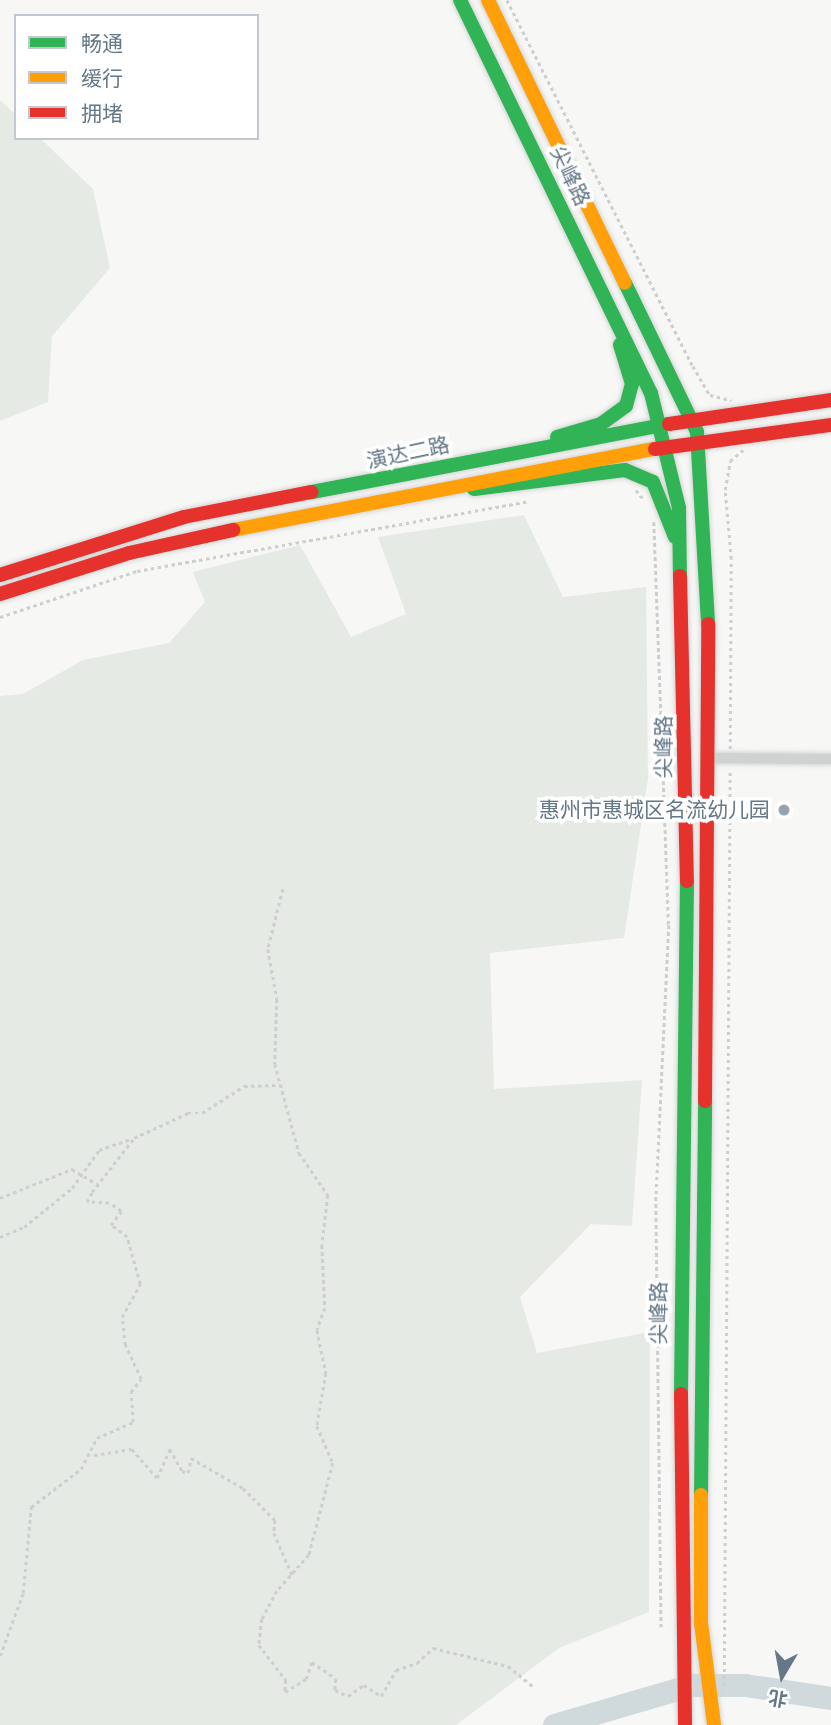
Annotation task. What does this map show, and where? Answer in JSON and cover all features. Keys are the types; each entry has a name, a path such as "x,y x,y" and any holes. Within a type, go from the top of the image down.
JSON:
{"main road":[{"name":"尖峰路","path":"460,0 608,303 662,425 668,447 681,556 688,916 679,1625 685,1725"},
{"name":"尖峰路","path":"488,0 692,423 698,443 706,540 709,758 701,1623 715,1725"},
{"path":"489,59 511,46"},
{"path":"554,190 575,178"},
{"path":"494,457 601,424 626,406 632,384 608,303"},
{"name":"演达二路","path":"0,575 80,547 184,517 662,425 692,423 831,400"},
{"name":"演达二路","path":"0,594 87,565 343,508 668,447 831,425"},
{"path":"452,488 503,490 625,470 653,481 681,556"},
{"path":"338,489 343,508"},
{"path":"80,547 87,565"},
{"path":"688,916 709,916"}],"street":[{"path":"709,758 831,759"}],"path":[{"path":"507,0 693,366 710,395 741,400"},
{"path":"723,1657 731,559 725,490 730,461 745,448"},
{"path":"628,487 652,510 659,548 669,925 656,1197 661,1627"},
{"path":"0,617 137,571 542,497"},
{"path":"283,889 268,949 277,999 279,1084 299,1153 328,1195 322,1245 325,1308 317,1330 326,1373 317,1426 333,1463 332,1481 309,1555 293,1577 277,1591 258,1640 285,1680 285,1692 306,1679 312,1662 336,1679 335,1690 348,1696 364,1685 381,1696 396,1670 417,1663 433,1648 508,1666 535,1688"},
{"path":"0,1237 24,1227 81,1174 99,1150 134,1138 188,1113 202,1113 244,1086 279,1084"},
{"path":"93,1456 97,1438 133,1422 131,1392 141,1378 123,1332 122,1317 140,1284 127,1237 111,1225 121,1211 109,1203 87,1202 97,1184 134,1138"},
{"path":"0,1198 72,1170 97,1184"},
{"path":"0,1656 23,1593 31,1507 93,1456 132,1449 157,1478 170,1450 182,1471 188,1473 191,1458 243,1488 275,1520 274,1533 293,1577"}],"shaded area":[{"path":"0,100 14,113 14,140 42,140 93,189 110,268 52,336 48,402 0,421"},
{"path":"524,515 563,597 646,587 648,778 624,938 490,953 494,1089 642,1080 632,1226 591,1224 520,1297 537,1353 650,1332 649,1612 559,1648 456,1725 0,1725 0,696 23,694 83,660 169,643 205,602 193,572 300,545 351,637 406,614 378,537"}],"waterway":[{"path":"554,1725 692,1685 745,1685 831,1698"}],"traffic: fast":[{"path":"460,0 651,393 679,508 680,576"},
{"path":"625,283 697,432 708,624"},
{"path":"557,437 601,424 626,406 632,384 620,345"},
{"path":"312,492 669,424"},
{"path":"474,489 625,470 653,482 675,537"},
{"path":"681,1394 687,881"},
{"path":"701,1495 705,1101"}],"traffic: slow":[{"path":"488,0 625,283"},
{"path":"233,530 655,449"},
{"path":"701,1495 701,1623 714,1725"}],"traffic: jam":[{"path":"669,424 831,400"},
{"path":"655,449 831,425"},
{"path":"0,575 184,517 312,492"},
{"path":"0,594 129,553 233,530"},
{"path":"680,576 687,881"},
{"path":"705,1101 708,624"},
{"path":"681,1394 685,1725"}],"place":[{"name":"惠州市惠城区名流幼儿园","path":"784,810"}]}
